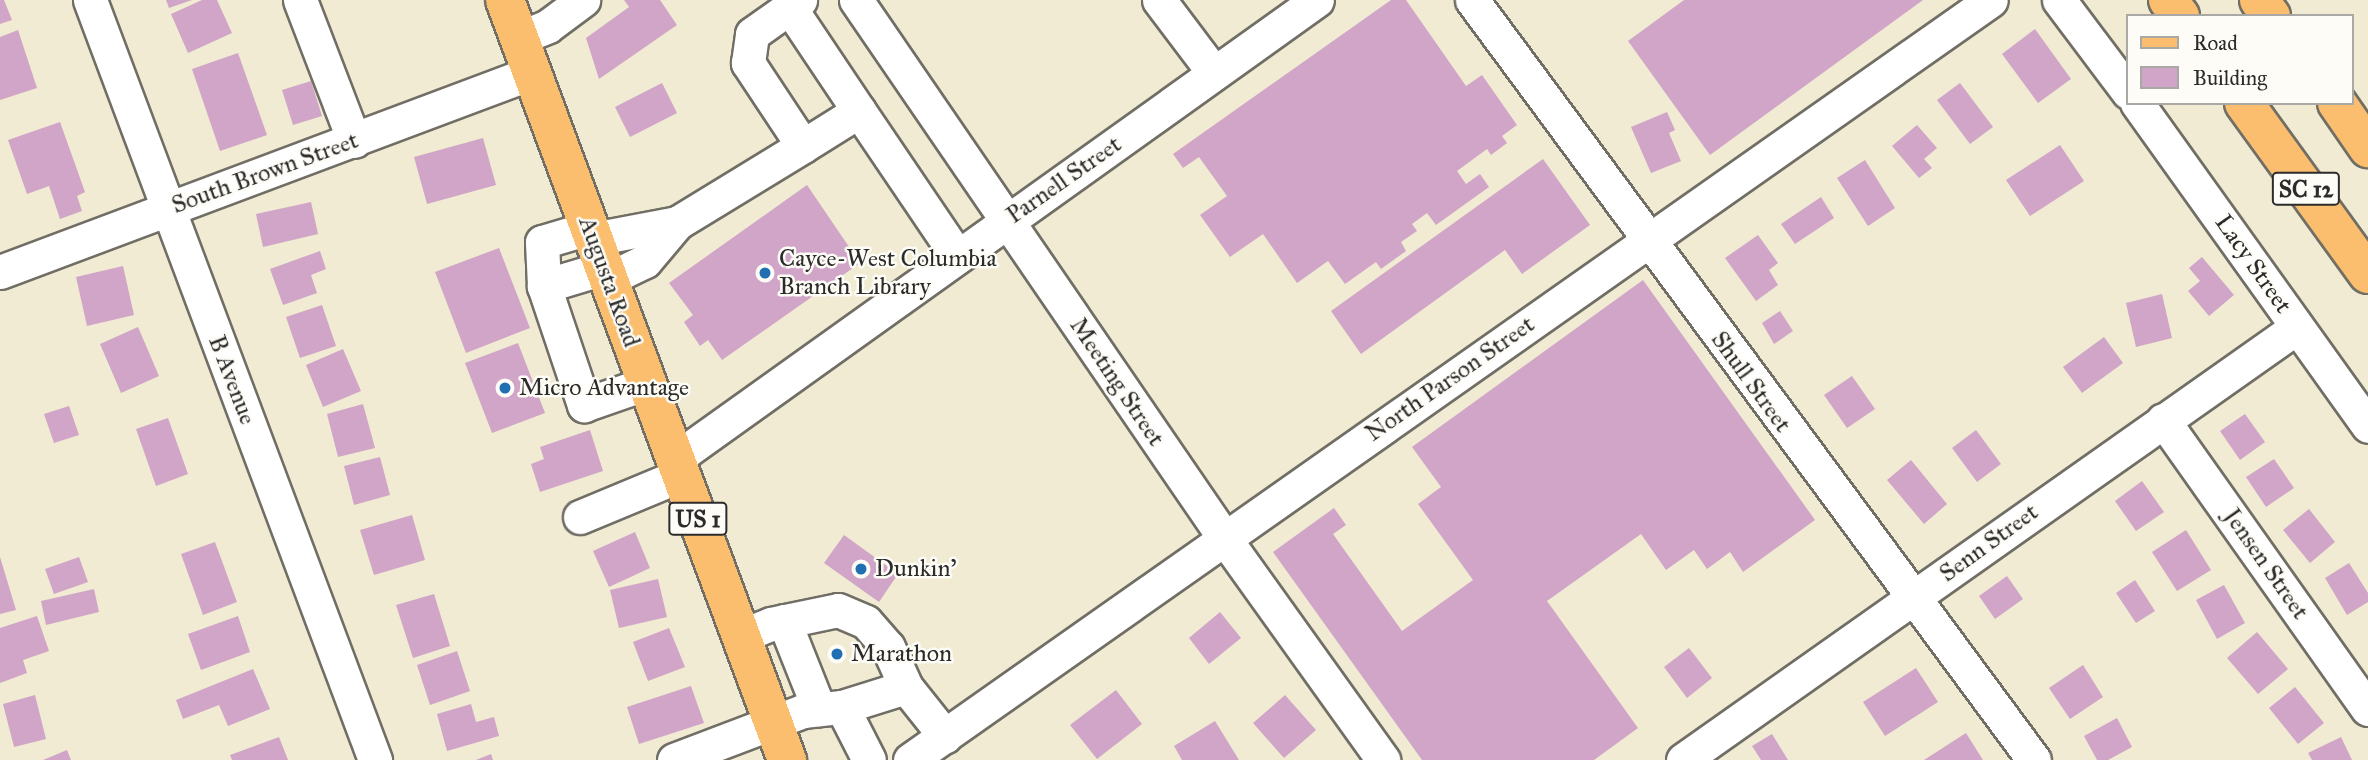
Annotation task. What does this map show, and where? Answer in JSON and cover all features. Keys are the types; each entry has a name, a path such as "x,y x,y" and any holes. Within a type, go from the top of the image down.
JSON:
{"main road":[{"name":"Augusta Road","path":"505,0 787,760"},
{"name":"SC 12","path":"2245,105 2368,274"},
{"name":"SC 12","path":"2338,105 2368,148"}],"street":[{"name":"B Avenue","path":"90,0 375,760"},
{"path":"300,0 354,141"},
{"path":"519,38 548,26 583,0"},
{"name":"Meeting Street","path":"856,0 1224,539 1382,760"},
{"path":"1159,0 1214,73"},
{"name":"Parnell Street","path":"580,517 678,467 957,256 1317,0"},
{"name":"Shull Street","path":"1472,0 1648,242 2034,760"},
{"name":"North Parson Street","path":"910,760 1991,0"},
{"path":"2059,0 2126,89"},
{"path":"803,146 748,63 752,34 795,4 859,111 957,256"},
{"name":"South Brown Street","path":"0,272 531,73"},
{"name":"Lacy Street","path":"2138,105 2368,425"},
{"path":"647,383 584,405 544,286 542,242 645,261 677,223 859,111"},
{"path":"544,286 598,253"},
{"name":"Senn Street","path":"1683,760 2297,327"},
{"name":"Jensen Street","path":"2163,420 2368,709"},
{"path":"741,636 784,621 838,610 866,622 888,647 906,687 945,736"},
{"path":"784,621 831,708 869,760"},
{"path":"674,760 773,722 906,687"}],"building":[{"path":"0,0 4,0 12,20 0,24"},
{"path":"166,0 192,0 169,8"},
{"path":"202,0 217,0 232,33 188,53 171,14"},
{"path":"624,0 660,0 677,25 599,79 586,38 629,7"},
{"path":"1391,0 1406,0 1466,86 1482,75 1517,125 1502,136 1507,143 1491,155 1487,149 1457,171 1466,184 1480,174 1489,187 1436,225 1427,213 1412,224 1417,231 1401,242 1406,251 1381,269 1376,262 1345,284 1328,261 1297,283 1263,234 1230,257 1200,215 1227,196 1199,157 1183,168 1173,154"},
{"path":"1684,0 1923,0 1710,155 1628,41"},
{"path":"2035,29 2071,79 2038,103 2002,54"},
{"path":"18,30 37,88 0,100 0,37"},
{"path":"238,53 267,135 220,151 192,69"},
{"path":"311,81 322,116 293,125 282,90"},
{"path":"662,83 677,113 630,137 615,107"},
{"path":"1960,83 1993,127 1970,144 1937,100"},
{"path":"1667,112 1675,130 1669,133 1681,161 1651,173 1631,127"},
{"path":"60,122 85,192 77,196 82,211 60,219 49,186 27,194 8,140"},
{"path":"1917,125 1937,148 1924,159 1932,168 1919,178 1892,146"},
{"path":"483,138 496,185 427,204 414,157"},
{"path":"2060,145 2084,181 2030,216 2006,180"},
{"path":"1543,159 1590,225 1522,274 1505,250 1361,354 1331,311"},
{"path":"1865,160 1895,208 1868,226 1837,178"},
{"name":"Cayce-West Columbia Branch Library","path":"807,185 860,263 722,360 708,340 700,346 684,322 693,315 669,283"},
{"path":"1821,197 1834,218 1795,244 1781,224"},
{"path":"311,202 318,234 263,247 256,214"},
{"path":"1758,235 1778,263 1769,270 1778,285 1756,301 1725,258"},
{"path":"499,248 530,328 466,353 435,272"},
{"path":"320,251 326,269 311,275 317,293 283,305 270,269"},
{"path":"2202,257 2234,295 2209,316 2188,291 2200,281 2189,268"},
{"path":"123,266 134,315 87,326 76,277"},
{"path":"1643,280 1815,520 1743,572 1730,552 1707,569 1694,550 1666,570 1641,534 1547,601 1638,728 1594,760 1422,760 1273,552 1334,508 1346,525 1333,534 1402,631 1473,580 1418,504 1441,487 1412,447"},
{"path":"2162,294 2172,338 2136,347 2126,303"},
{"path":"322,305 336,346 300,358 286,317"},
{"path":"1780,311 1793,331 1774,344 1762,323"},
{"path":"138,327 159,376 121,393 100,344"},
{"path":"2104,337 2123,363 2082,393 2063,367"},
{"name":"Micro Advantage","path":"518,343 545,413 492,433 465,363"},
{"path":"343,349 361,391 323,407 306,365"},
{"path":"1852,376 1875,409 1847,428 1824,395"},
{"path":"363,404 375,448 338,457 327,414"},
{"path":"69,406 79,435 54,443 44,414"},
{"path":"2245,414 2265,442 2240,460 2220,431"},
{"path":"168,418 188,474 156,486 136,429"},
{"path":"590,430 603,471 540,492 531,464 544,459 540,447"},
{"path":"1976,430 2001,464 1977,482 1952,448"},
{"path":"380,457 390,495 354,505 344,466"},
{"path":"2274,459 2294,488 2266,507 2246,477"},
{"path":"1911,460 1947,504 1924,524 1887,480"},
{"path":"2142,481 2164,512 2136,531 2115,501"},
{"path":"2309,509 2335,542 2310,563 2283,530"},
{"path":"412,515 425,560 374,575 360,530"},
{"path":"2186,530 2211,570 2177,591 2152,552"},
{"path":"635,532 650,568 609,587 593,551"},
{"name":"Dunkin'","path":"844,535 898,574 879,602 824,563"},
{"path":"215,542 237,602 203,615 181,554"},
{"path":"0,557 16,610 0,614"},
{"path":"79,557 88,582 54,594 45,569"},
{"path":"2349,563 2368,593 2368,602 2347,615 2325,578"},
{"path":"2007,576 2023,599 1995,619 1979,596"},
{"path":"658,579 667,617 619,628 610,590"},
{"path":"2135,580 2155,611 2136,623 2116,593"},
{"path":"2224,585 2245,623 2217,639 2196,600"},
{"path":"94,589 99,612 46,625 41,601"},
{"path":"434,594 450,646 413,658 396,605"},
{"path":"1220,612 1241,638 1209,664 1189,638"},
{"path":"37,616 49,651 23,660 27,673 0,683 0,628"},
{"path":"238,616 250,652 201,670 188,634"},
{"path":"669,628 685,667 648,681 633,642"},
{"path":"2257,632 2288,669 2258,694 2227,658"},
{"path":"1689,648 1712,678 1687,698 1664,667"},
{"path":"457,651 470,691 430,705 417,665"},
{"path":"2083,665 2103,697 2070,719 2049,688"},
{"path":"1916,668 1938,702 1885,736 1863,702"},
{"path":"253,669 270,709 228,726 219,705 183,719 176,700"},
{"path":"691,686 704,723 639,744 627,707"},
{"path":"2295,687 2324,723 2298,744 2269,708"},
{"path":"1116,690 1142,724 1097,759 1070,725"},
{"path":"35,695 46,739 14,747 3,704"},
{"path":"1285,695 1316,730 1284,758 1253,723"},
{"path":"471,704 476,722 494,717 499,736 447,751 437,714"},
{"path":"2117,718 2132,747 2108,760 2097,760 2084,736"},
{"path":"1215,721 1239,760 1182,760 1174,746"},
{"path":"1966,733 1983,760 1924,760"},
{"path":"1772,734 1788,760 1761,760 1752,746"},
{"path":"279,737 288,760 232,760 230,755"},
{"path":"2341,737 2352,760 2312,760 2308,753"},
{"path":"67,750 71,760 43,760"},
{"path":"491,754 493,760 476,760"}],"place":[{"name":"Cayce-West Columbia Branch Library","path":"765,273"},
{"name":"Micro Advantage","path":"505,388"},
{"name":"Dunkin'","path":"861,569"},
{"name":"Marathon","path":"837,654"}]}
